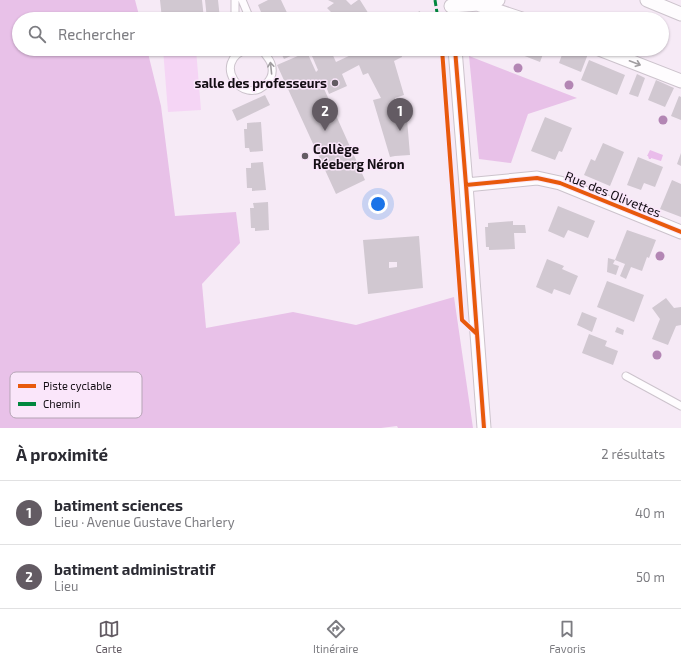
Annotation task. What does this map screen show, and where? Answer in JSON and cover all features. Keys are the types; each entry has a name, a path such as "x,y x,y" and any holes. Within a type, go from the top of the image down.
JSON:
{"street":[{"path":"451,8 498,0"},
{"path":"507,0 506,5 512,12"},
{"path":"647,0 681,14"},
{"path":"478,4 501,12"},
{"path":"455,56 484,428"},
{"path":"617,56 681,81"},
{"name":"Rue des Olivettes","path":"466,185 537,178 560,183 681,232"}],"lane":[{"path":"235,0 235,12"},
{"path":"242,0 247,12"},
{"path":"234,56 230,70 232,76 235,83 247,90 261,88 267,84 271,76 272,67 270,59 267,56"},
{"path":"626,376 681,406"}],"shaded area":[{"path":"0,0 135,0 138,12 12,12 12,56 149,56 161,106 175,216 236,212 240,243 202,284 206,328 293,312 356,325 454,297 473,428 398,428 397,426 381,428 0,428"},
{"path":"164,56 197,56 201,110 168,112"},
{"path":"469,56 577,98 528,114 511,163 479,159"},
{"path":"650,150 663,155 661,161 651,158 649,159 647,156"}],"building":[{"path":"160,0 202,0 203,12 161,12"},
{"path":"205,0 218,0 219,12 206,12"},
{"path":"268,0 281,0 287,12 261,12 258,5"},
{"path":"328,0 346,0 351,5 360,0 368,12 331,12 327,8 334,3"},
{"path":"282,56 291,56 284,59"},
{"path":"298,56 309,56 316,72 318,70 312,56 333,56 336,62 349,56 402,57 394,61 404,95 395,98 397,108 406,107 410,155 390,157 373,100 381,98 368,73 363,75 359,65 342,74 347,86 329,94 324,81 321,82 365,180 336,194 277,65"},
{"path":"525,56 542,56 540,62"},
{"path":"562,56 587,56 581,72 559,63"},
{"path":"589,60 625,75 617,95 581,80"},
{"path":"637,74 645,78 638,97 629,94"},
{"path":"656,80 674,88 665,107 648,100"},
{"path":"265,95 270,105 237,121 232,110"},
{"path":"679,96 681,97 681,120 671,116"},
{"path":"545,117 572,128 562,152 559,151 555,160 531,151"},
{"path":"261,122 263,151 250,152 249,148 245,148 244,129 247,129 247,123"},
{"path":"603,143 624,152 610,186 584,175 591,159 595,161"},
{"path":"681,153 681,166 677,164"},
{"path":"638,157 663,167 655,187 644,183 641,190 627,185"},
{"path":"263,162 266,190 252,191 252,188 247,188 246,168 251,168 251,163"},
{"path":"672,180 681,184 681,217 660,209"},
{"path":"268,202 269,230 255,231 255,228 251,228 250,208 254,208 253,203"},
{"path":"558,206 595,221 588,238 568,230 564,238 548,231"},
{"path":"513,221 513,225 525,225 526,233 514,233 515,249 489,250 489,247 486,247 485,227 488,227 488,223"},
{"path":"627,230 656,240 649,258 647,257 642,271 631,267 626,279 620,276 625,264 615,260"},
{"path":"419,236 423,288 368,294 363,240","holes":["389,262 397,262 397,267 389,268"]},
{"path":"608,258 615,260 613,264 619,266 616,275 607,272"},
{"path":"547,259 564,266 562,269 578,276 570,295 554,289 552,294 536,287"},
{"path":"607,281 644,295 634,322 597,307"},
{"path":"666,298 674,308 681,307 681,325 676,326 668,345 652,339 660,319 652,308"},
{"path":"582,312 597,318 592,332 577,325"},
{"path":"617,327 624,330 623,335 615,332"},
{"path":"589,334 607,341 605,346 618,351 613,365 582,353"}],"marked path":[{"path":"435,0 437,12"}],"cycle path":[{"path":"443,56 462,320 477,334"},
{"path":"456,56 484,428"},
{"path":"466,185 537,178 560,183 681,232"}],"place":[{"name":"salle des professeurs","path":"335,83"},
{"name":"batiment administratif","path":"325,131"},
{"name":"batiment sciences","path":"400,131"},
{"name":"Collège Réeberg Néron","path":"305,156"}]}
